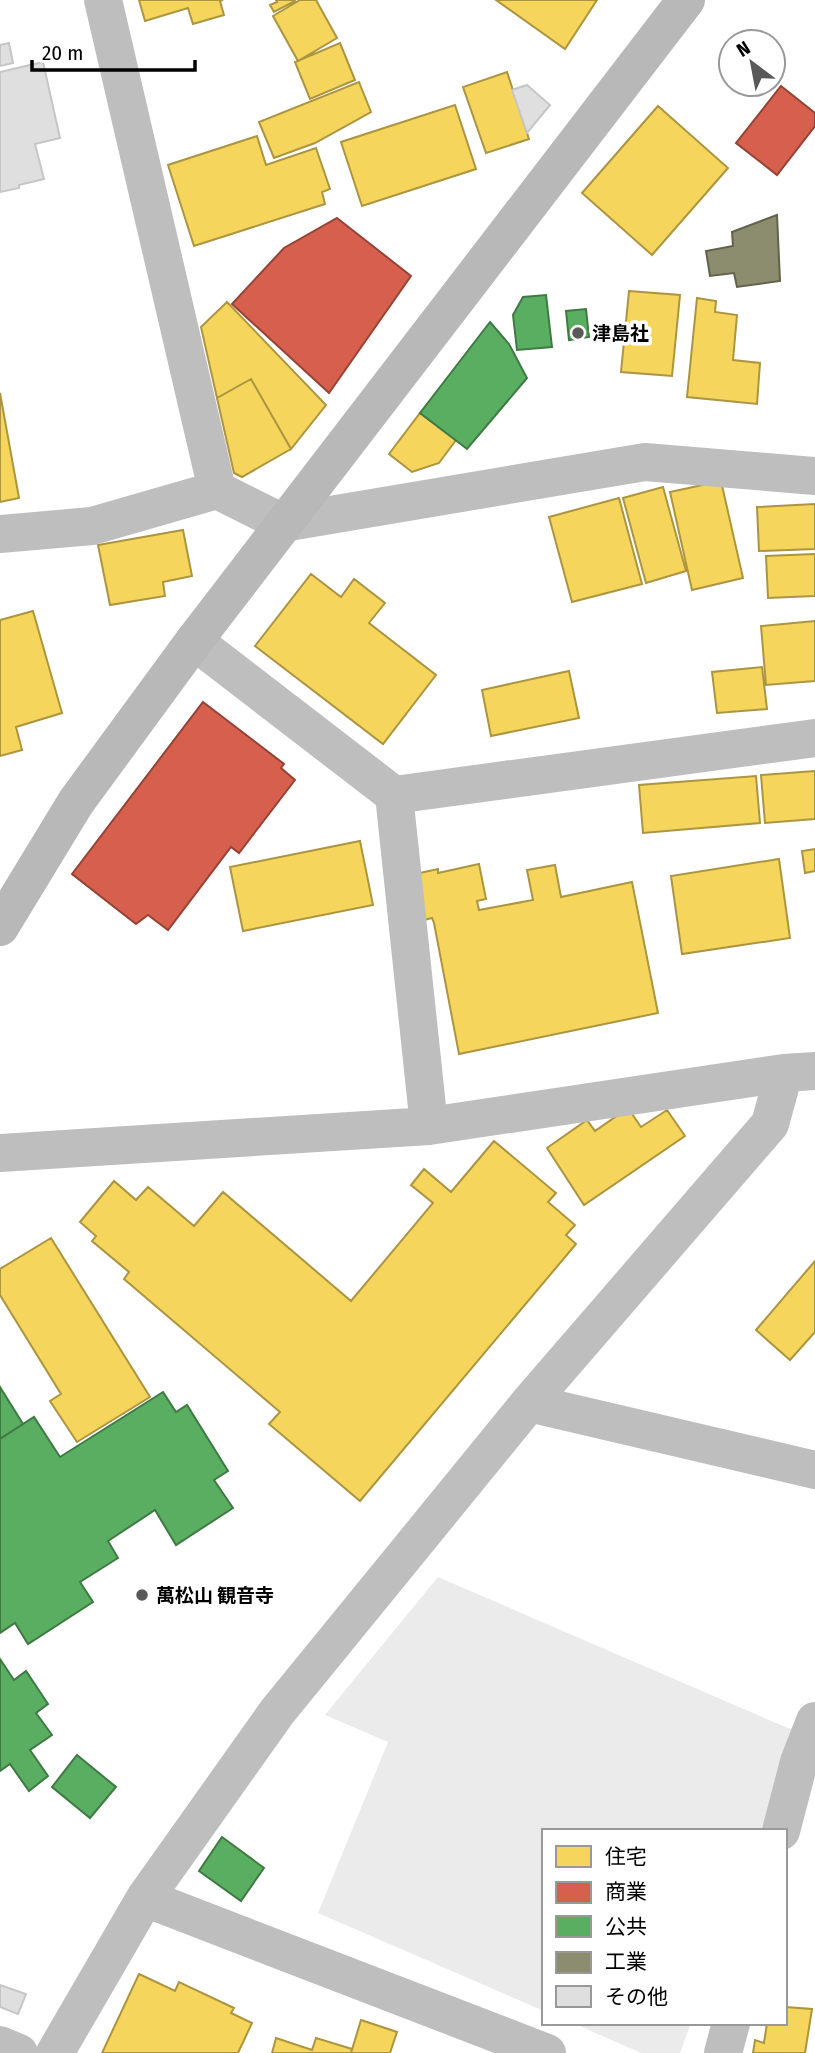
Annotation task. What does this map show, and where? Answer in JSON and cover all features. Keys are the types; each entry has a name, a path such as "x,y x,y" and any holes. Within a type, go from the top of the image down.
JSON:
{"street":[{"path":"103,0 217,490"},
{"path":"0,926 76,802 194,641 686,0"},
{"path":"0,534 92,526 217,490 284,523 645,462 815,476"},
{"path":"194,641 394,795 815,738"},
{"path":"394,795 429,1126"},
{"path":"0,1153 429,1126 800,1072"},
{"path":"55,2053 145,1898 277,1712 529,1403 770,1124 800,1072"},
{"path":"529,1403 815,1470"},
{"path":"782,1829 799,1762 815,1721"},
{"path":"145,1898 547,2053"},
{"path":"723,2053 730,2025"},
{"path":"0,2045 19,2053"}],"shaded area":[{"path":"438,1577 797,1732 762,1829 542,1829 542,2010 318,1913 388,1742 325,1715"},
{"path":"578,2025 690,2025 680,2053 641,2053"}],"building: 住宅":[{"path":"139,0 223,0 220,1 224,15 193,24 188,8 145,21"},
{"path":"276,0 295,1 274,12 270,5 277,2"},
{"path":"300,0 316,0 337,38 298,61 273,16"},
{"path":"496,0 597,0 565,49"},
{"path":"340,43 355,80 310,99 295,62"},
{"path":"507,72 529,139 486,153 463,87"},
{"path":"359,82 371,112 315,143 274,158 259,122"},
{"path":"455,105 476,169 362,206 341,142"},
{"path":"658,106 728,168 652,255 582,193"},
{"path":"257,136 266,165 316,148 330,189 322,192 325,204 194,246 168,165"},
{"path":"629,291 680,295 672,376 621,372"},
{"path":"697,298 716,301 715,312 737,315 733,360 760,363 757,404 687,397"},
{"path":"227,302 326,405 291,449 251,379 217,398 201,327"},
{"path":"251,379 291,449 242,477 234,473 217,398"},
{"path":"0,393 19,498 0,502"},
{"path":"420,413 456,440 439,463 412,472 389,454"},
{"path":"721,481 743,578 692,590 670,492"},
{"path":"663,487 686,571 646,583 623,498"},
{"path":"619,498 642,584 572,602 549,517"},
{"path":"815,504 815,549 759,551 757,507"},
{"path":"183,530 192,576 163,582 165,596 110,605 98,545"},
{"path":"815,554 815,596 768,598 766,556"},
{"path":"311,574 341,597 354,579 385,603 369,623 436,675 383,744 255,646"},
{"path":"33,611 62,713 16,727 22,750 0,756 0,620"},
{"path":"815,621 815,681 766,685 761,626"},
{"path":"762,667 767,709 717,713 712,672"},
{"path":"569,671 579,718 491,736 482,690"},
{"path":"815,771 815,819 765,823 761,775"},
{"path":"756,776 760,823 643,833 639,785"},
{"path":"360,841 373,905 243,931 230,867"},
{"path":"815,849 815,871 805,873 802,851"},
{"path":"779,859 790,938 682,954 671,876"},
{"path":"479,864 486,899 477,901 479,910 533,900 527,870 555,865 561,897 632,882 658,1013 459,1054 434,923 432,918 424,920 415,874 438,869 438,873"},
{"path":"628,1108 641,1127 667,1110 685,1136 584,1205 547,1148 587,1120 595,1131"},
{"path":"494,1141 556,1193 548,1202 575,1225 566,1235 576,1244 360,1501 269,1424 280,1412 124,1279 129,1272 92,1241 96,1236 80,1222 114,1181 136,1200 148,1187 194,1226 223,1192 351,1301 433,1203 411,1185 424,1169 451,1192"},
{"path":"51,1238 150,1397 77,1442 50,1401 61,1394 0,1295 0,1269"},
{"path":"815,1261 815,1332 790,1360 756,1330"},
{"path":"139,1974 175,1991 179,1982 234,2008 231,2013 252,2023 238,2053 102,2053"},
{"path":"787,2007 812,2009 805,2053 753,2053 755,2040 764,2043 767,2025 787,2025"},
{"path":"361,2020 397,2032 390,2053 351,2053"},
{"path":"276,2038 312,2050 316,2038 352,2049 351,2053 272,2053"}],"building: 商業":[{"path":"787,91 815,113 815,126 777,175 736,143 772,98 787,98"},
{"path":"337,218 411,276 329,393 232,304 284,248"},
{"path":"203,702 284,764 281,768 295,780 239,853 231,847 168,930 148,915 136,924 72,874"}],"building: 公共":[{"path":"546,295 552,347 517,350 513,315 523,297"},
{"path":"586,309 589,337 569,340 566,311"},
{"path":"490,322 509,344 527,378 467,449 420,413"},
{"path":"0,1387 23,1424 0,1439"},
{"path":"163,1392 176,1412 187,1405 228,1471 214,1480 233,1508 176,1545 155,1510 108,1541 118,1558 80,1582 93,1602 28,1644 15,1623 0,1633 0,1439 34,1417 60,1457"},
{"path":"0,1659 14,1680 26,1671 48,1704 36,1713 52,1735 30,1750 48,1776 29,1791 10,1764 0,1771"},
{"path":"77,1755 116,1787 90,1818 52,1787"},
{"path":"222,1837 264,1868 241,1901 199,1871"}],"building: 工業":[{"path":"777,215 780,281 737,287 734,273 710,276 706,251 733,246 732,232"}],"building: その他":[{"path":"9,43 13,63 0,66 0,45"},
{"path":"43,62 60,138 35,144 44,179 0,192 0,72"},
{"path":"527,85 550,105 527,133 512,90"},
{"path":"0,1985 26,1994 18,2014 0,2007"}],"place":[{"name":"津島社","path":"578,333"},
{"name":"萬松山 観音寺","path":"142,1595"}]}
